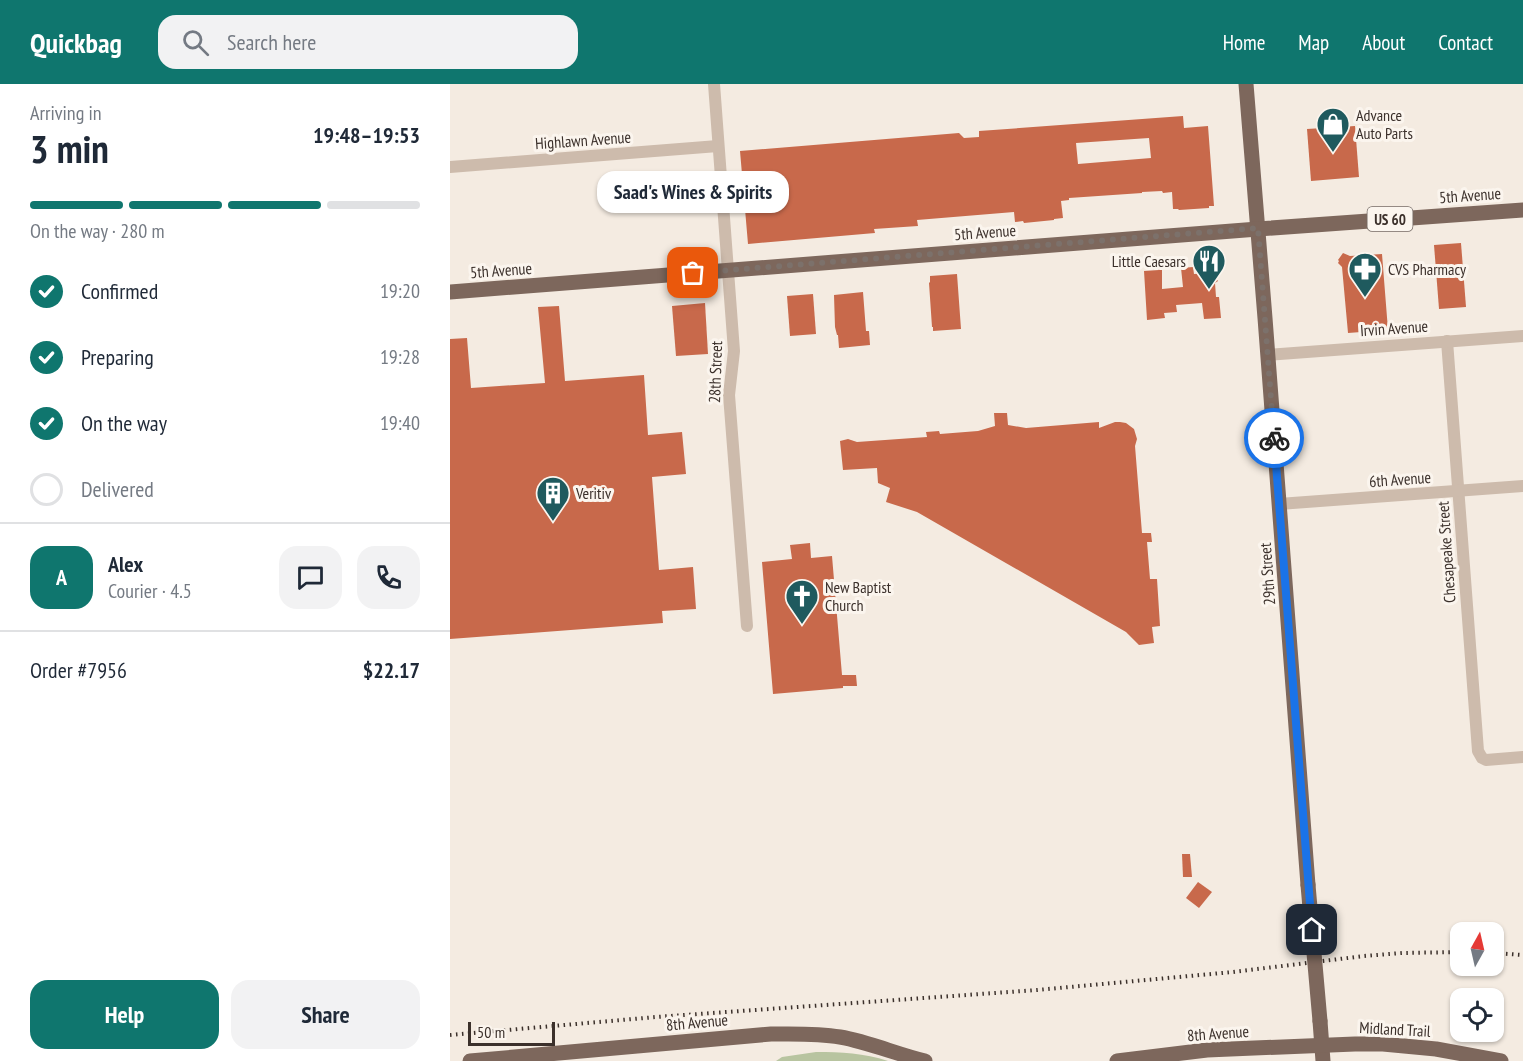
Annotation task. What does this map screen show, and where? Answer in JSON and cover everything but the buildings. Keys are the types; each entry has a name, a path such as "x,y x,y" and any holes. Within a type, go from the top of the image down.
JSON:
{"main road":[{"name":"29th Street","path":"1246,84 1323,1053"},
{"name":"5th Avenue","path":"450,292 1258,228 1523,210"},
{"name":"8th Avenue","path":"470,1061 771,1034 806,1034 840,1037 925,1061"},
{"name":"Midland Trail","path":"1323,1053 1355,1044 1411,1046 1465,1053 1501,1061"},
{"name":"8th Avenue","path":"1117,1061 1207,1050 1323,1053"}],"street":[{"name":"28th Street","path":"714,84 734,351 729,394 747,626"},
{"name":"Highlawn Avenue","path":"450,167 718,146"},
{"name":"Irvin Avenue","path":"1268,355 1523,336"},
{"name":"Chesapeake Street","path":"1447,341 1479,755 1492,760 1523,758"},
{"name":"6th Avenue","path":"1280,504 1523,486"}],"green space":[{"path":"816,1052 870,1056 888,1061 776,1061 782,1057"}],"railway":[{"path":"450,1035 656,1017 1037,990 1233,972 1364,956 1450,952"},
{"path":"1504,954 1523,955"}],"way so far":[{"path":"693,273 1258,228 1274,438"}],"place":[{"name":"Advance Auto Parts","path":"1333,153"},
{"name":"Saad's Wines & Spirits","path":"693,273"},
{"name":"Little Caesars","path":"1209,290"},
{"name":"CVS Pharmacy","path":"1365,298"},
{"name":"Veritiv","path":"553,522"},
{"name":"New Baptist Church","path":"802,625"}],"route":[{"path":"1274,438 1312,930"}]}
